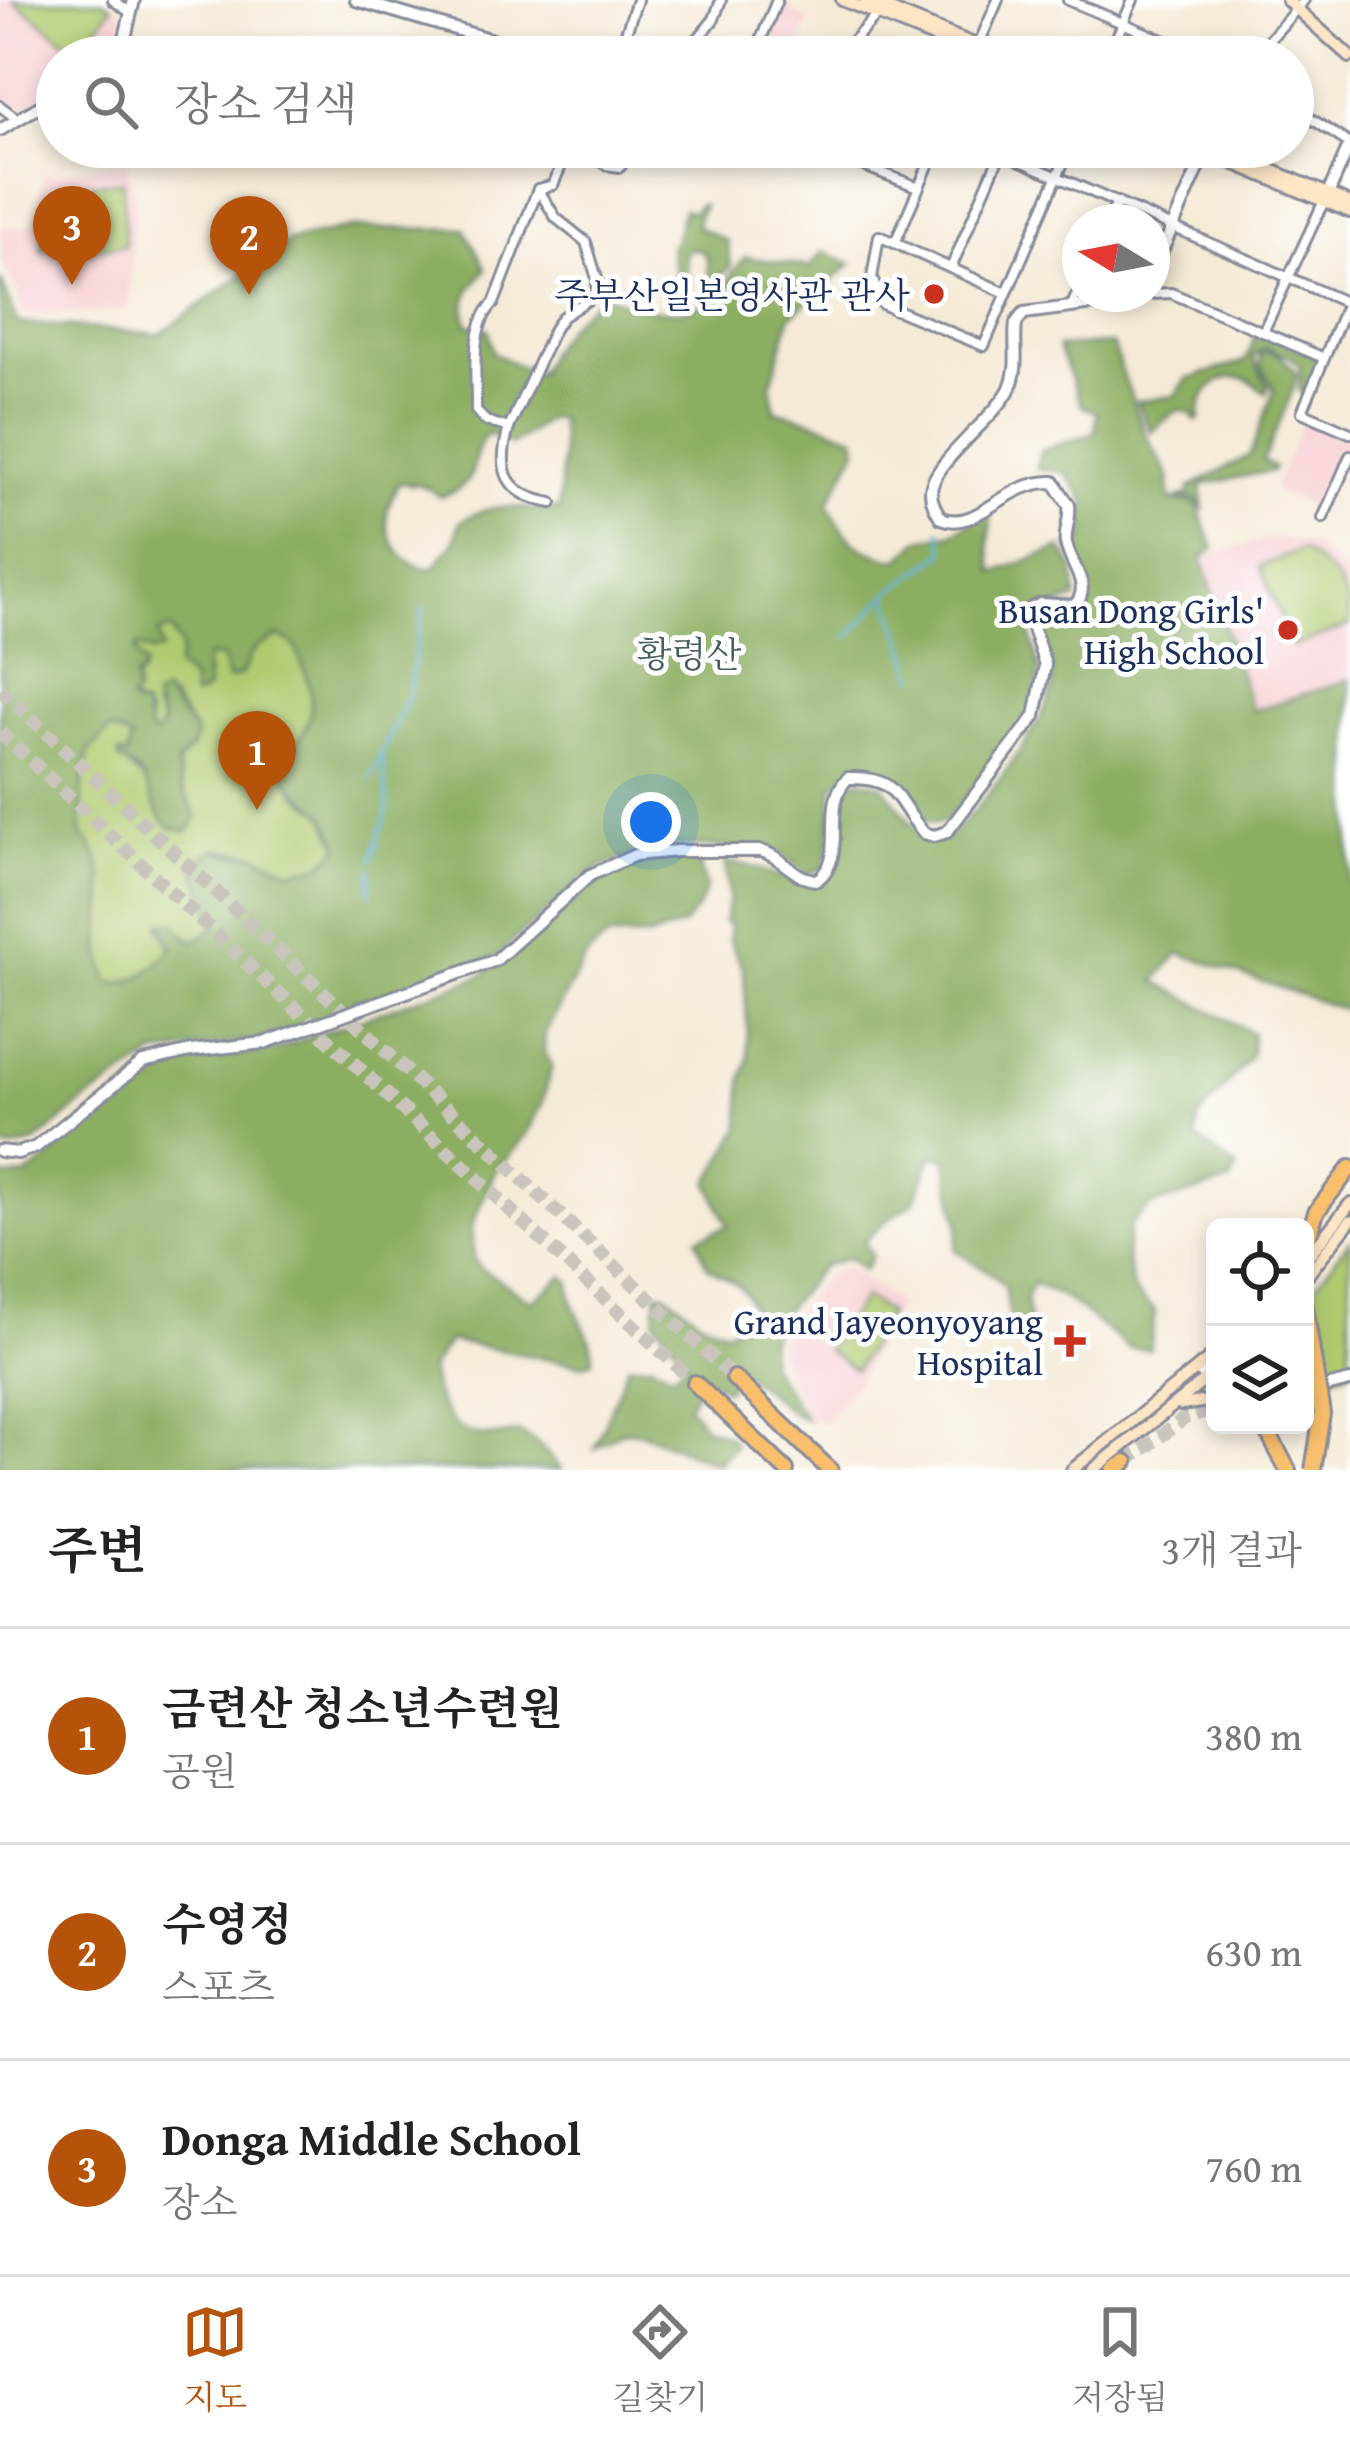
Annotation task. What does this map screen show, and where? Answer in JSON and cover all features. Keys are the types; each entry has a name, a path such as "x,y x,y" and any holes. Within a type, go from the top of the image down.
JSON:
{"highway":[{"path":"1314,1218 1350,1168"},
{"path":"1308,1326 1322,1414 1313,1470"},
{"path":"734,1378 830,1470"},
{"path":"695,1383 786,1470"},
{"path":"1269,1434 1288,1470"}],"main road":[{"path":"842,0 882,7"},
{"path":"866,0 943,36"},
{"path":"1296,3 1350,57"},
{"path":"1255,168 1350,203"},
{"path":"1326,197 1350,212"},
{"path":"1314,1249 1350,1204"},
{"path":"1314,1267 1350,1221"},
{"path":"1072,1470 1206,1380"},
{"path":"1093,1470 1206,1381"},
{"path":"1178,1405 1206,1401"}],"street":[{"path":"112,0 133,14"},
{"path":"126,36 134,0"},
{"path":"356,0 467,36"},
{"path":"625,36 638,0"},
{"path":"700,36 721,0"},
{"path":"762,36 777,0"},
{"path":"984,36 998,0"},
{"path":"1068,0 1154,36"},
{"path":"1117,36 1133,0"},
{"path":"1271,36 1296,3"},
{"path":"856,36 882,7"},
{"path":"0,106 16,118"},
{"path":"0,130 36,108"},
{"path":"1263,332 1350,144 1314,121"},
{"path":"538,189 553,185 560,168"},
{"path":"868,168 918,188"},
{"path":"895,243 927,168"},
{"path":"951,268 994,168"},
{"path":"1038,168 1347,302 1302,412 1350,433"},
{"path":"1006,293 879,236 872,278 882,304 984,346 1061,168"},
{"path":"1170,232 1197,168"},
{"path":"509,428 486,422 476,411 477,334 484,311 494,303 538,189"},
{"path":"538,189 556,218 586,242 598,282 594,296 562,317 554,329 509,428 502,464 511,484 529,499 552,503"},
{"path":"1170,293 1324,358"},
{"path":"0,1151 18,1153 36,1147 142,1062 264,1043 496,960 590,875 635,855 676,850 761,851 773,854 802,878 818,880 832,862 834,805 838,788 848,778 885,782 924,833 947,832 1036,716 1045,665 1029,616 1032,608 1074,606 1082,598 1083,587 1065,541 1070,505 1054,482 1020,486 973,518 958,522 941,518 930,490 934,476 981,429 1008,393 1018,351 1016,323 1024,313 1062,307"},
{"path":"1339,322 1350,327"},
{"path":"1323,518 1350,456"},
{"path":"1314,1390 1350,1381"}],"shaded area":[{"path":"0,0 107,0 126,16 122,36 36,36 36,103 15,113 0,102"},
{"path":"777,0 787,0 791,11 809,19 803,36 762,36"},
{"path":"128,168 136,200 128,305 122,311 24,315 0,261 0,228 23,227 36,220 42,175"},
{"path":"1303,420 1348,439 1350,447 1320,510 1273,490"},
{"name":"Busan Dong Girls' High School","path":"1274,537 1311,543 1348,575 1350,679 1252,712 1202,557"},
{"path":"847,1267 899,1304 855,1385 825,1423 809,1419 779,1359 778,1341 812,1290 833,1270"}],"green space":[{"path":"13,0 102,0 112,7 91,36 59,36"},
{"path":"123,181 125,246 41,251 56,188"},
{"path":"700,204 696,226 727,241 731,266 711,287 706,255 697,249 685,250 689,299 680,300 670,245 675,243 683,209 693,212"},
{"name":"황령산","path":"350,228 465,229 486,269 468,294 467,324 488,329 493,353 537,375 565,329 606,294 642,307 684,310 712,297 745,257 810,267 823,251 851,264 790,317 771,384 775,411 855,436 857,449 828,504 841,528 873,553 899,560 921,539 951,534 991,511 989,547 994,573 1061,548 1074,569 1076,599 1026,616 1040,671 1029,718 946,821 923,818 904,790 891,782 849,774 833,786 830,843 823,869 807,874 766,848 647,849 591,872 495,957 384,999 360,999 340,1013 268,1038 156,1055 84,1102 35,1143 0,1147 0,278 18,323 160,334 290,241","holes":["549,418 559,419 559,510 508,507 473,515 460,522 453,544 433,568 414,564 398,551 387,522 398,483 422,485 440,496 455,491 470,477 488,434 512,445","171,629 181,649 177,667 192,681 197,696 208,688 205,663 209,656 222,658 228,679 241,675 262,645 279,636 294,644 311,703 305,730 284,757 286,776 324,815 340,847 322,865 291,871 254,854 216,849 193,864 217,927 196,940 188,939 174,923 161,923 172,949 137,978 110,983 101,944 101,869 81,834 83,778 89,751 110,730 131,738 127,756 119,754 119,759 142,777 163,821 189,831 197,817 182,789 177,763 193,746 196,734 164,693 154,698 163,725 156,735 150,732 144,707 130,699 136,693 135,677 141,676 145,666 135,652 137,646 162,650 158,633"]},
{"path":"1257,331 1318,357 1320,363 1306,394 1299,391 1300,366 1265,347 1253,357 1268,387 1266,393 1248,380 1229,378 1206,393 1200,419 1195,421 1191,413 1177,410 1151,432 1137,401 1175,396 1187,379 1246,361"},
{"path":"1112,344 1144,431 1169,477 1170,501 1196,503 1214,549 1202,558 1252,711 1350,679 1350,1012 1179,953 1155,981 1252,1033 1251,1056 1198,1119 1196,1138 1237,1168 1230,1182 1150,1206 1130,1225 1126,1254 1133,1290 1155,1312 1150,1349 1129,1348 1069,1301 1033,1283 1026,1299 1032,1336 1014,1344 1005,1287 955,1250 959,1228 946,1158 932,1156 914,1202 864,1242 872,1256 864,1270 848,1258 822,1266 787,1308 770,1339 769,1364 806,1419 741,1371 726,1390 704,1376 688,1406 705,1427 728,1436 735,1445 717,1464 640,1432 622,1431 595,1448 628,1365 651,1364 673,1374 687,1361 655,1321 657,1292 727,1331 754,1313 740,1287 707,1266 697,1238 728,1226 709,1183 741,1127 742,1081 749,1058 744,971 729,939 730,924 724,922 729,899 725,863 804,883 822,883 837,869 843,787 856,780 883,785 920,835 941,840 970,816 1005,772 1036,725 1052,689 1050,661 1035,615 1039,608 1080,609 1086,593 1069,545 1083,540 1085,500 1065,472 1037,469 1040,451 1095,433 1097,412 1082,406 1058,347"},
{"path":"1267,351 1281,356 1296,373 1263,461 1274,467 1272,471 1201,485 1204,511 1196,499 1172,500 1190,494 1189,488 1250,455 1274,390 1261,366 1260,355"},
{"path":"1302,550 1337,581 1347,600 1350,625 1293,647 1260,566"},
{"path":"171,629 181,649 177,667 192,681 193,695 208,676 205,663 209,656 222,658 227,678 247,663 249,652 279,636 294,643 310,689 310,716 284,757 295,793 324,814 340,848 322,865 291,871 254,854 216,849 205,889 218,927 196,940 188,939 174,923 160,927 173,948 137,978 110,983 101,944 101,869 81,834 83,778 89,751 110,730 132,738 127,757 133,771 182,789 177,763 193,746 196,734 171,698 154,706 163,725 156,735 150,732 148,714 130,698 136,693 137,646 152,652 160,630"},
{"path":"698,859 706,888 698,908 683,925 649,937 609,937 588,954 545,1033 544,1052 552,1065 542,1104 527,1134 494,1173 472,1226 474,1260 532,1301 563,1276 570,1282 593,1361 583,1365 449,1341 430,1369 440,1404 457,1426 483,1436 519,1432 537,1443 562,1470 0,1470 0,1177 26,1176 54,1155 80,1122 155,1067 271,1051 481,976 616,868 645,860"},
{"path":"1350,1240 1350,1370 1327,1377 1314,1287"},
{"path":"864,1297 889,1314 855,1370 826,1350"}],"waterway":[{"path":"848,638 887,594 945,552 940,529"},
{"path":"887,595 916,678"},
{"path":"370,779 408,696 423,608"},
{"path":"372,860 388,808 381,750"},
{"path":"370,894 371,870"}],"tunnel":[{"path":"0,689 734,1378"},
{"path":"0,732 695,1383"},
{"path":"1126,1462 1185,1418 1206,1411"}],"place":[{"name":"Donga Middle School","path":"72,285"},
{"name":"주부산일본영사관 관사","path":"934,294"},
{"name":"수영정","path":"249,295"},
{"name":"Busan Dong Girls' High School","path":"1288,630"},
{"name":"금련산 청소년수련원","path":"257,810"},
{"name":"Grand Jayeonyoyang Hospital","path":"1070,1341"}]}
